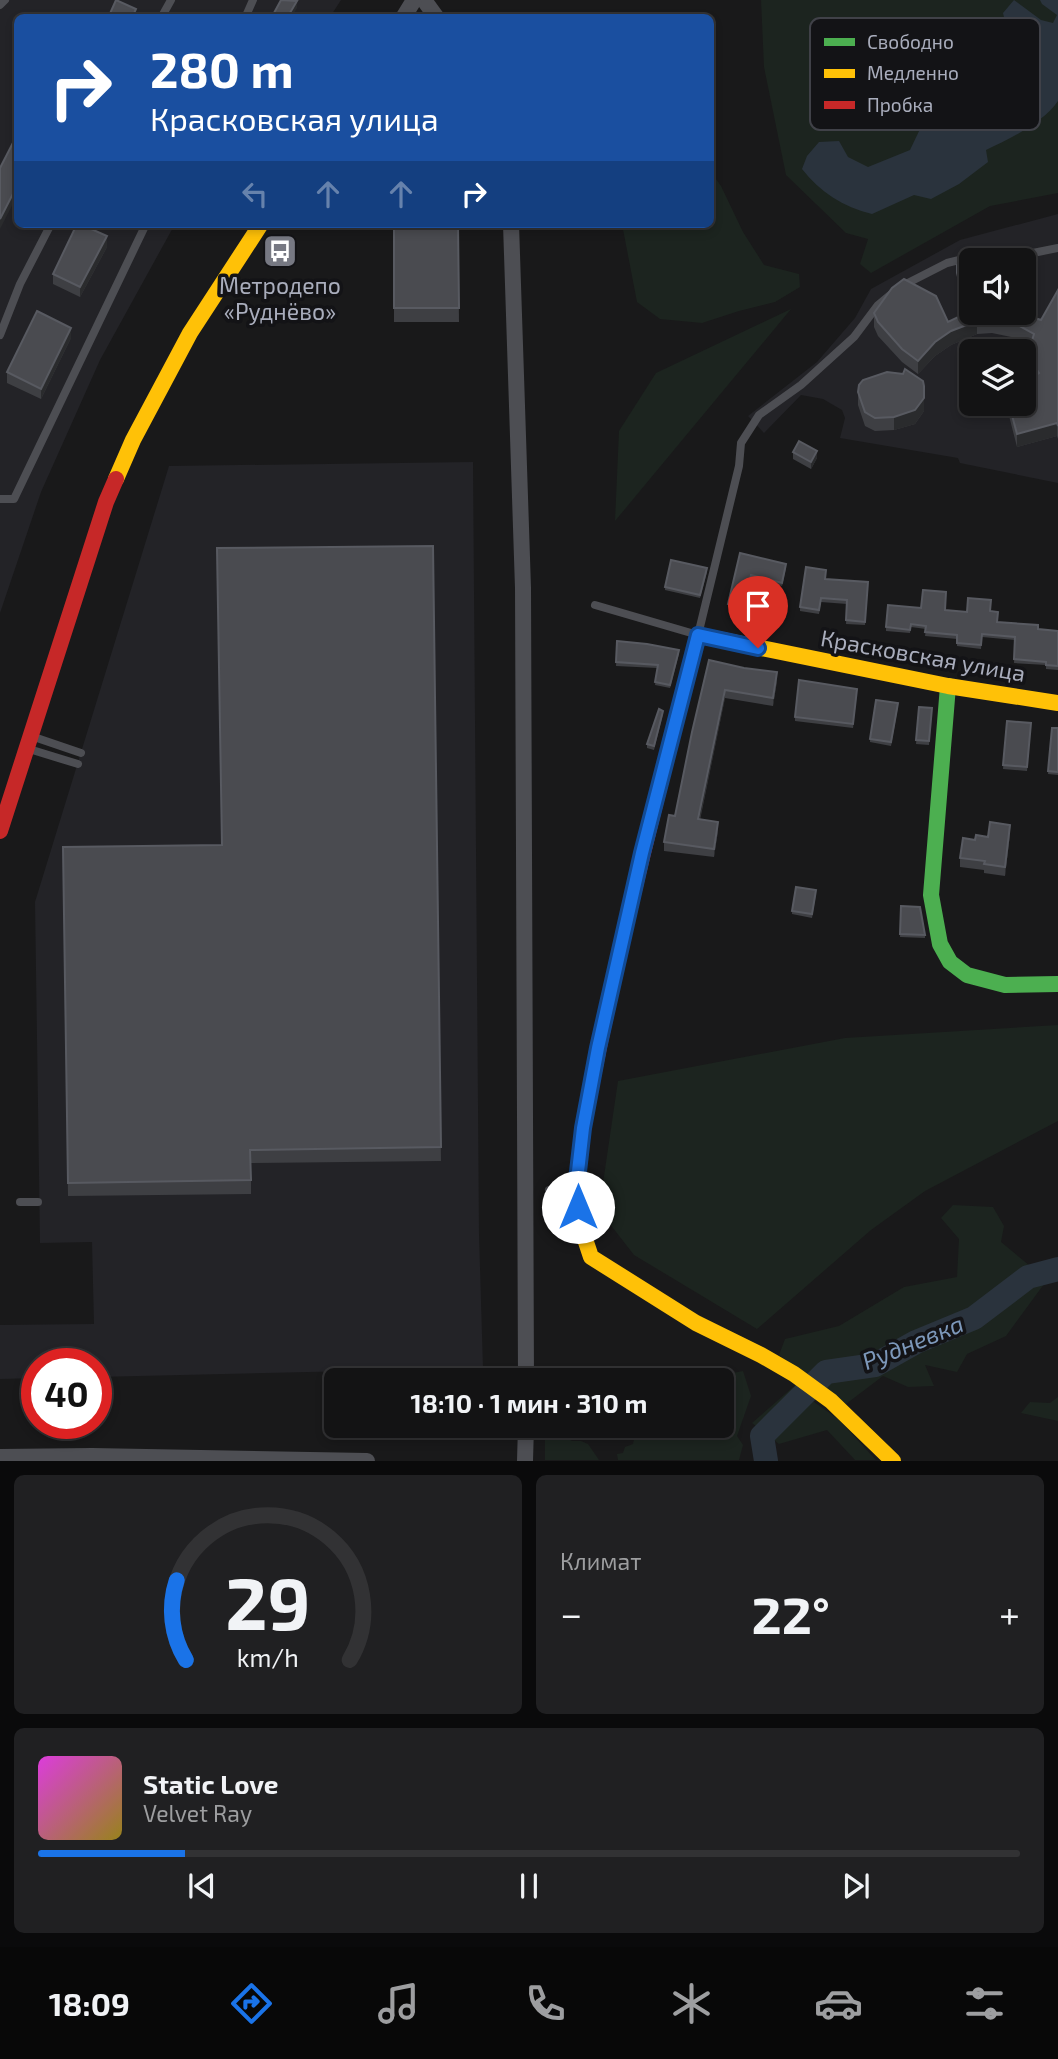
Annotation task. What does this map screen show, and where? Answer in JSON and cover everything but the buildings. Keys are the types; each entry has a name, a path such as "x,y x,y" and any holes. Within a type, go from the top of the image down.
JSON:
{"street":[{"path":"0,831 106,502 128,452 190,333 258,228"},
{"path":"511,228 523,588 526,1368"},
{"path":"698,635 642,853 598,1048 583,1128 576,1189 580,1224 591,1257 695,1323 794,1374 831,1401 893,1461"},
{"name":"Красковская улица","path":"698,635 947,686 1058,703"},
{"path":"947,686 931,895 940,944 950,962 967,975 1005,985 1058,984"},
{"path":"525,1461 526,1438"},
{"path":"0,1457 367,1461"}],"lane":[{"path":"0,5 5,0"},
{"path":"0,335 20,284 49,228"},
{"path":"0,499 14,499 142,228"},
{"path":"594,605 698,635 739,466 741,443 759,415 801,385 854,337 878,305 903,284 960,258 1023,255 1058,248"},
{"path":"28,742 81,753"},
{"path":"28,742 78,764"},
{"path":"549,1190 591,1257"},
{"path":"20,1202 38,1202"}],"shaded area":[{"path":"0,0 341,0 332,14 14,14 14,228 173,228 100,360 41,492 0,613"},
{"path":"761,0 1058,0 1058,193 990,206 871,273 860,264 868,239 846,233 786,175 764,67"},
{"path":"1014,0 1038,18 1004,18 1003,13"},
{"path":"1040,0 1058,0 1058,101 1040,119 1040,19 1053,23 1057,15"},
{"path":"920,130 1024,130 986,150 988,162 959,184 931,199 914,195 872,214 833,197 816,185 802,169 807,156 819,142 839,141 848,157 868,167 910,150"},
{"path":"714,176 743,232 764,265 799,274 800,287 775,302 702,323 660,319 637,302 623,228 714,228"},
{"path":"1058,214 1058,483 960,463 958,458 840,438 845,418 842,410 823,399 801,395 764,433 748,416 817,362 855,318 871,289 960,240"},
{"path":"791,309 615,521 619,431 656,373"},
{"path":"473,462 479,1234 483,1368 324,1368 324,1372 112,1377 112,1348 21,1348 21,1378 0,1379 0,1325 94,1324 92,1242 40,1243 35,902 169,466"},
{"path":"1058,1025 1058,1121 925,1191 871,1230 757,1329 634,1255 599,1210 618,1081 845,1038"},
{"path":"953,1205 993,1207 1004,1226 1001,1242 1047,1280 1006,1336 967,1354 957,1372 925,1365 934,1386 908,1387 883,1376 846,1404 779,1355 785,1339 839,1326 904,1287 957,1277 959,1239 941,1218"},
{"path":"743,1371 751,1396 737,1436 743,1445 739,1460 618,1460 617,1454 623,1453 625,1447 633,1444 634,1438 734,1438 734,1373"},
{"path":"793,1387 838,1419 876,1460 855,1460 827,1430 779,1444 752,1423"},
{"path":"1058,1397 1058,1421 1021,1413 1030,1402 1050,1403"},
{"path":"545,1438 567,1438 588,1444 599,1460 545,1460"}],"waterway":[{"name":"Рудневка","path":"766,1461 762,1436 826,1372 875,1365 916,1342 974,1318 1028,1277 1058,1269"}],"traffic: fast":[{"path":"948,686 931,895 940,944 950,962 967,975 1005,985 1058,984"}],"traffic: slow":[{"path":"116,479 133,440 190,333 258,228"},
{"path":"689,671 698,635 948,686 1058,703"},
{"path":"584,1122 576,1189 580,1224 591,1257 696,1323 794,1374 831,1401 893,1461"}],"traffic: jam":[{"path":"0,831 106,502 116,479"},
{"path":"584,1122 633,896 689,671"}],"place":[{"name":"Метродепо «Руднёво»","path":"280,251"}],"route":[{"path":"578,1207 576,1189 583,1128 598,1048 642,853 698,635 758,648"}]}
